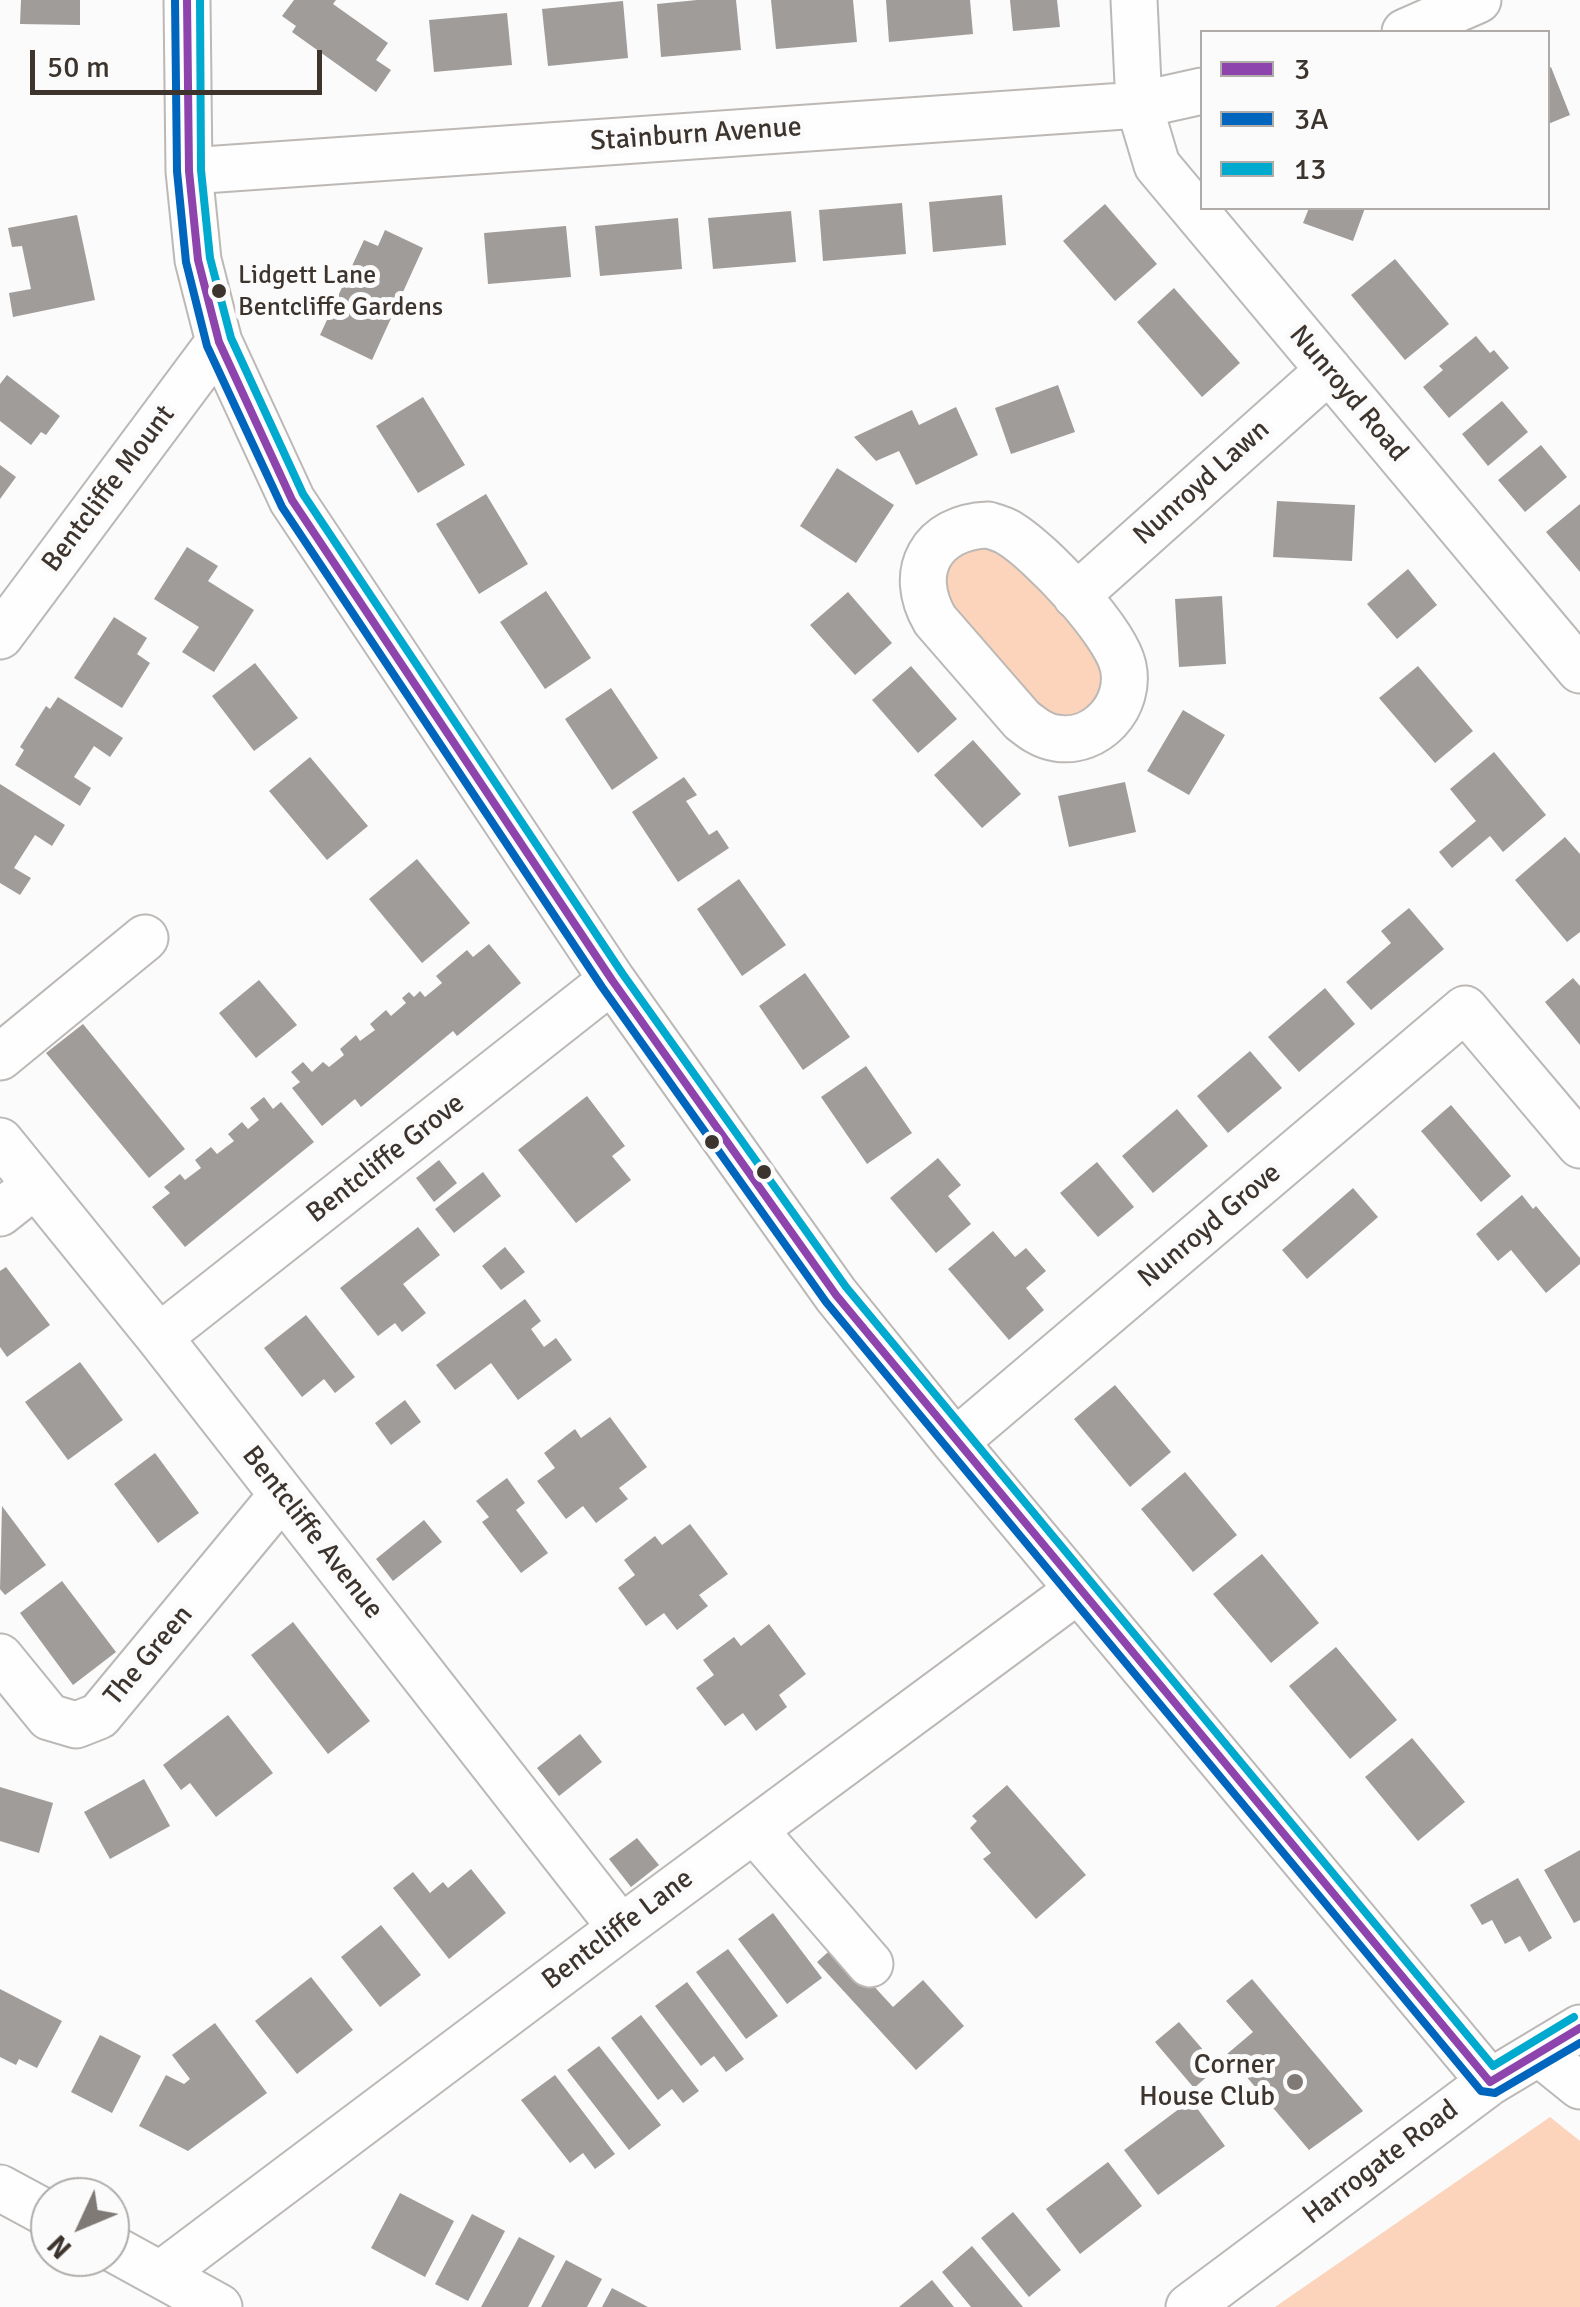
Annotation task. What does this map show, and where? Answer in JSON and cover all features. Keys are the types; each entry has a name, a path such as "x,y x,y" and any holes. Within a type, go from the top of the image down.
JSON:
{"street":[{"path":"187,0 189,171 198,260 219,342 292,500 612,980 836,1295 1490,2082"},
{"name":"Nunroyd Road","path":"1134,0 1139,105 1157,165 1580,670"},
{"path":"1410,30 1478,0"},
{"name":"Stainburn Avenue","path":"189,171 1139,105 1200,91"},
{"name":"Bentcliffe Mount","path":"0,636 219,342"},
{"name":"Nunroyd Lawn","path":"1076,596 1328,370"},
{"path":"988,525 1023,542 1076,596 1100,620 1116,649 1123,667 1124,686 1119,705 1093,732 1075,738 1056,738 1037,732 1022,720 985,678 936,620 925,603 922,584 925,564 934,546 949,533 968,526 988,525"},
{"path":"0,1057 145,938"},
{"name":"Bentcliffe Grove","path":"159,1337 612,980"},
{"name":"Nunroyd Grove","path":"955,1442 1465,1010 1580,1145"},
{"name":"Bentcliffe Avenue","path":"0,1141 17,1199 159,1337 621,1928"},
{"name":"The Green","path":"0,1657 50,1717 76,1725 99,1716 282,1495"},
{"name":"Bentcliffe Lane","path":"161,2274 1078,1590"},
{"path":"754,1830 870,1964"},
{"name":"Harrogate Road","path":"1189,2307 1490,2082 1580,2028"},
{"path":"1539,2053 1580,2086"},
{"path":"0,2188 30,2204"},
{"path":"130,2258 219,2307"}],"shaded area":[{"path":"972,539 1012,551 1107,667 1095,707 1070,719 1041,713 949,608 941,567"},
{"path":"1550,2117 1580,2141 1580,2307 1275,2307"}],"building":[{"path":"21,0 80,0 80,25 20,24"},
{"path":"294,0 336,0 333,4 388,43 376,60 391,70 376,92 292,32 296,26 282,16"},
{"path":"736,0 741,50 661,57 657,4"},
{"path":"771,0 853,0 857,42 776,49"},
{"path":"886,0 970,0 973,34 889,42"},
{"path":"1010,0 1057,0 1060,27 1013,31"},
{"path":"623,1 628,58 548,66 542,9"},
{"path":"507,13 512,65 434,72 429,20"},
{"path":"1550,68 1570,115 1550,123"},
{"path":"1002,195 1006,245 933,252 929,202"},
{"path":"902,203 906,254 823,261 819,210"},
{"path":"1105,204 1157,264 1115,301 1063,241"},
{"path":"1308,210 1364,210 1353,241 1303,223"},
{"path":"791,211 796,262 713,269 708,218"},
{"path":"77,215 95,300 13,317 9,293 31,289 22,246 12,247 8,228"},
{"path":"678,218 682,269 600,276 595,226"},
{"path":"566,226 571,277 488,284 484,233"},
{"path":"385,230 423,248 372,360 320,335 364,240 378,246"},
{"path":"1395,259 1449,324 1405,360 1351,295"},
{"path":"1174,288 1240,363 1202,397 1137,322"},
{"path":"1476,336 1509,368 1449,418 1423,387 1443,370 1439,366"},
{"path":"7,375 60,416 46,435 41,432 31,445 0,421 0,384"},
{"path":"1058,385 1075,432 1011,454 995,408"},
{"path":"423,397 465,465 418,493 376,426"},
{"path":"1502,401 1528,432 1488,466 1462,434"},
{"path":"956,407 978,455 916,485 899,451 876,461 854,437 912,410 919,425"},
{"path":"1541,445 1567,477 1525,512 1498,480"},
{"path":"0,465 16,477 0,499"},
{"path":"837,468 894,505 856,563 800,526"},
{"path":"486,494 528,564 479,594 436,524"},
{"path":"1277,501 1355,505 1352,561 1273,557"},
{"path":"1580,504 1580,572 1546,532"},
{"path":"187,547 218,566 208,581 254,610 214,672 182,652 199,627 154,599"},
{"path":"1408,569 1437,605 1397,639 1367,604"},
{"path":"546,591 591,658 545,689 500,622"},
{"path":"848,592 892,643 855,675 810,625"},
{"path":"1222,596 1226,664 1179,667 1175,599"},
{"path":"114,617 147,638 137,654 150,663 122,708 74,678"},
{"path":"255,663 298,718 254,751 212,696"},
{"path":"911,666 957,719 918,753 872,700"},
{"path":"1418,666 1473,731 1435,763 1379,698"},
{"path":"611,688 658,758 612,790 565,719"},
{"path":"58,697 123,738 110,757 94,746 74,777 91,788 80,806 15,765 24,750 20,747 46,706 50,709"},
{"path":"1183,710 1225,735 1189,795 1147,771"},
{"path":"973,740 1021,794 982,828 934,775"},
{"path":"1494,752 1546,815 1503,852 1490,836 1452,868 1439,852 1476,821 1450,789"},
{"path":"310,757 368,826 327,860 269,791"},
{"path":"684,777 697,795 686,801 709,835 717,830 729,848 678,882 632,812"},
{"path":"1125,782 1136,832 1069,847 1058,796"},
{"path":"0,784 65,825 52,846 35,835 14,868 31,878 20,895 0,883"},
{"path":"1565,837 1580,854 1580,932 1567,942 1515,880"},
{"path":"417,859 470,923 422,963 369,899"},
{"path":"739,879 786,945 742,976 697,909"},
{"path":"1409,908 1444,949 1371,1010 1346,982 1391,943 1381,931"},
{"path":"489,944 521,983 457,1036 453,1031 361,1107 355,1099 322,1126 292,1088 300,1082 291,1072 303,1062 312,1072 323,1062 329,1067 344,1055 340,1049 356,1035 360,1041 375,1030 370,1024 386,1010 391,1016 406,1003 402,998 409,992 414,997 420,991 425,997 442,983 436,976 467,950 473,957"},
{"path":"805,973 850,1037 803,1070 759,1006"},
{"path":"1573,978 1580,986 1580,1045 1545,1002"},
{"path":"259,980 297,1025 256,1058 219,1013"},
{"path":"1325,988 1355,1024 1299,1072 1268,1037"},
{"path":"83,1024 185,1149 149,1178 46,1053"},
{"path":"1250,1051 1282,1088 1228,1133 1197,1096"},
{"path":"866,1066 912,1133 867,1164 821,1097"},
{"path":"587,1096 625,1146 612,1156 631,1180 576,1223 518,1150"},
{"path":"264,1097 273,1109 281,1102 314,1142 185,1247 152,1207 170,1193 164,1187 180,1174 185,1180 201,1168 195,1160 211,1147 217,1154 234,1141 228,1134 242,1122 248,1129 259,1120 250,1108"},
{"path":"1451,1105 1511,1176 1481,1202 1421,1131"},
{"path":"1177,1109 1208,1146 1153,1193 1122,1156"},
{"path":"938,1158 961,1185 948,1196 971,1224 936,1253 890,1198"},
{"path":"439,1160 457,1183 434,1202 416,1178"},
{"path":"1097,1162 1134,1207 1098,1237 1060,1193"},
{"path":"483,1172 501,1196 454,1233 435,1209"},
{"path":"1353,1188 1378,1217 1307,1279 1282,1250"},
{"path":"1522,1195 1580,1258 1580,1264 1546,1293 1511,1250 1498,1261 1476,1234"},
{"path":"418,1227 440,1255 403,1284 426,1313 402,1332 395,1323 378,1336 340,1288"},
{"path":"993,1231 1015,1257 1026,1248 1046,1271 1026,1288 1044,1310 1009,1340 948,1269"},
{"path":"505,1247 525,1272 501,1290 482,1266"},
{"path":"6,1267 50,1325 7,1357 0,1347 0,1271"},
{"path":"525,1299 541,1321 531,1329 544,1347 556,1338 572,1360 518,1400 491,1363 455,1390 436,1365"},
{"path":"306,1315 355,1377 335,1393 324,1379 302,1397 264,1348"},
{"path":"80,1362 123,1420 68,1460 25,1402"},
{"path":"1115,1385 1171,1452 1130,1487 1074,1419"},
{"path":"405,1400 421,1422 391,1445 375,1423"},
{"path":"610,1417 647,1467 619,1488 628,1499 596,1523 583,1506 566,1519 537,1481 555,1468 544,1453 575,1429 581,1438"},
{"path":"155,1453 199,1513 158,1543 114,1484"},
{"path":"1185,1472 1237,1535 1193,1572 1141,1509"},
{"path":"507,1478 525,1503 516,1510 548,1553 521,1573 482,1522 489,1517 476,1501"},
{"path":"2,1506 46,1565 5,1595 0,1589"},
{"path":"424,1520 442,1542 393,1581 376,1559"},
{"path":"690,1524 728,1574 699,1595 708,1606 677,1630 664,1613 646,1626 618,1588 635,1575 624,1560 655,1536 662,1545"},
{"path":"1262,1554 1319,1623 1271,1663 1213,1594"},
{"path":"62,1581 116,1652 73,1685 20,1613"},
{"path":"293,1622 370,1721 328,1754 251,1655"},
{"path":"769,1624 806,1674 779,1695 787,1707 756,1731 743,1713 725,1726 696,1688 714,1675 703,1660 734,1637 741,1646"},
{"path":"1336,1647 1397,1720 1350,1759 1289,1686"},
{"path":"228,1715 273,1773 216,1817 190,1783 181,1790 163,1765"},
{"path":"580,1734 602,1762 559,1796 537,1768"},
{"path":"1412,1738 1465,1802 1418,1841 1365,1777"},
{"path":"144,1779 170,1826 110,1859 84,1812"},
{"path":"1007,1785 1086,1875 1036,1919 983,1859 991,1853 970,1828 977,1821 972,1816"},
{"path":"0,1787 53,1803 39,1853 0,1841"},
{"path":"637,1838 659,1865 631,1887 609,1859"},
{"path":"1580,1850 1580,1920 1574,1923 1544,1870"},
{"path":"471,1869 506,1913 449,1959 393,1888 413,1872 430,1893 443,1882 448,1888"},
{"path":"1518,1878 1552,1938 1529,1952 1520,1936 1505,1944 1492,1920 1482,1925 1470,1905"},
{"path":"773,1913 822,1978 787,2004 738,1939"},
{"path":"381,1925 421,1975 380,2007 341,1957"},
{"path":"836,1945 893,2007 923,1980 964,2026 916,2070 817,1962"},
{"path":"728,1949 778,2016 746,2039 696,1972"},
{"path":"311,1977 353,2030 297,2074 255,2021"},
{"name":"Corner House Club","path":"1252,1979 1363,2111 1309,2150 1227,2054 1253,2032 1226,2001"},
{"path":"687,1982 744,2059 726,2072 714,2056 701,2066 655,2006"},
{"path":"0,1989 62,2021 37,2068 19,2059 16,2065 0,2057"},
{"path":"641,2015 699,2091 683,2103 672,2089 658,2100 611,2038"},
{"path":"1179,2022 1218,2067 1194,2088 1155,2042"},
{"path":"215,2023 267,2093 188,2151 139,2126 166,2075 184,2084 190,2079 172,2055"},
{"path":"100,2035 141,2056 112,2113 71,2092"},
{"path":"599,2046 661,2125 629,2150 567,2070"},
{"path":"555,2075 615,2154 595,2169 583,2153 570,2163 521,2100"},
{"path":"1191,2100 1225,2146 1158,2195 1124,2150"},
{"path":"1108,2162 1142,2206 1080,2254 1046,2209"},
{"path":"400,2193 454,2221 425,2277 371,2248"},
{"path":"1013,2212 1061,2270 1029,2297 981,2238"},
{"path":"472,2214 505,2231 468,2301 435,2284"},
{"path":"519,2237 555,2256 528,2307 481,2307"},
{"path":"972,2246 1023,2307 971,2307 942,2272"},
{"path":"566,2260 602,2279 587,2307 541,2307"},
{"path":"932,2280 954,2307 899,2307"},
{"path":"612,2288 648,2307 602,2307"}],"transit line":[{"name":"3A","path":"175,0 177,171 186,262 207,346 282,507 602,987 826,1302 1481,2091 1495,2093 1580,2043"},
{"name":"3","path":"187,0 189,171 198,260 219,342 292,500 612,980 836,1295 1490,2082"},
{"name":"13","path":"200,0 201,170 210,258 231,338 303,494 622,973 846,1287 1493,2066 1574,2017"},
{"name":"3","path":"1490,2082 1580,2028"}],"place":[{"name":"Lidgett Lane Bentcliffe Gardens","path":"219,291"},
{"name":"Corner House Club","path":"1295,2082"}]}
